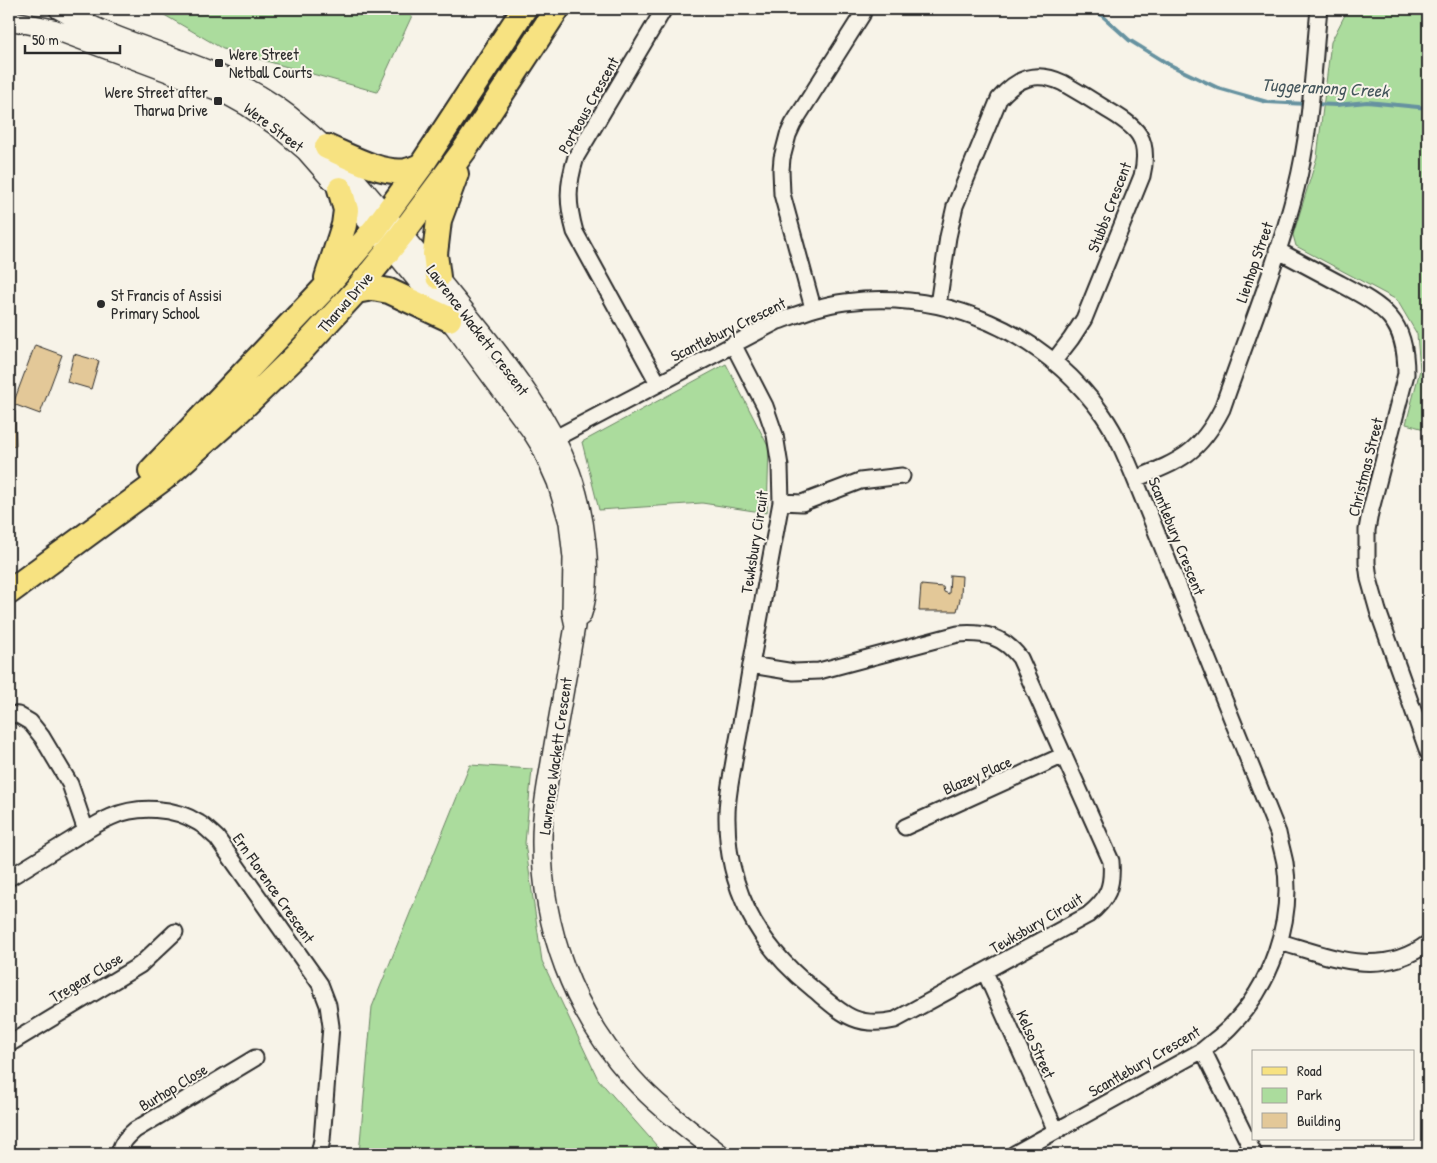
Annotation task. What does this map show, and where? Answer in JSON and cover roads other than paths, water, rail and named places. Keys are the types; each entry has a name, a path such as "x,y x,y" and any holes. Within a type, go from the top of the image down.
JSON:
{"main road":[{"name":"Tharwa Drive","path":"75,542 153,469 322,291 380,222 421,166 524,9"},
{"name":"Tharwa Drive","path":"9,592 164,478 236,414 296,356 356,291 396,241 465,149 557,9"},
{"path":"327,148 392,171 405,172 421,166"},
{"path":"438,277 435,254 439,220 465,149"},
{"path":"322,291 344,225 346,210 340,188"},
{"path":"356,291 373,288 389,291 449,320"}],"street":[{"path":"9,20 21,9"},
{"name":"Were Street","path":"59,9 83,23 205,68 247,88 276,105 327,148 380,222"},
{"name":"Porteous Crescent","path":"658,384 575,232 568,200 570,178 576,157 664,9"},
{"path":"813,308 782,194 782,158 793,124 864,9"},
{"name":"Lienhop Street","path":"1135,479 1188,455 1211,430 1222,409 1278,250 1298,183 1305,147 1319,9"},
{"name":"Were Street","path":"9,20 53,29 222,92 247,106 306,151 340,188 380,222"},
{"name":"Stubbs Crescent","path":"938,305 948,237 955,206 999,99 1010,87 1024,79 1040,76 1056,79 1128,122 1142,140 1146,162 1084,318 1072,338 1054,361"},
{"name":"Lawrence Wackett Crescent","path":"380,222 396,241 449,320 489,372 548,442"},
{"name":"Lawrence Wackett Crescent","path":"396,241 438,277 509,366 548,442 570,529 573,558 572,612 575,626 546,792 542,837 542,859 547,903 557,946 572,988 589,1019 619,1062 633,1079 665,1110 720,1154"},
{"name":"Christmas Street","path":"1278,250 1375,302 1390,316 1400,334 1406,354 1406,374 1370,513 1367,530 1367,563 1369,579 1378,611 1428,752"},
{"name":"Scantlebury Crescent","path":"548,442 776,322 813,308 875,299 907,300 938,305 969,313 999,326 1027,341 1054,361 1080,386 1103,416 1122,448 1278,833 1285,864 1287,896 1280,942 1268,974 1251,1003 1229,1028 1203,1050 1014,1154"},
{"name":"Tewksbury Circuit","path":"733,344 765,406 775,435 780,466 781,502 751,665 730,785 727,813 728,836 734,875 744,904 760,934 793,973 840,1011 862,1022 879,1024 895,1020 1088,915 1100,905 1109,892 1112,877 1111,862 1020,658 1015,651 1001,640 984,634 958,634 819,671 794,672 751,665"},
{"path":"781,502 802,504 860,481 902,476"},
{"path":"9,714 18,715 30,722 42,737 70,784 86,831"},
{"name":"Blazey Place","path":"905,826 1064,755"},
{"name":"Ern Florence Crescent","path":"9,878 110,817 121,813 156,809 178,814 199,823 217,838 320,984 328,1005 331,1026 322,1140 319,1154"},
{"name":"Tregear Close","path":"9,1044 140,965 175,932"},
{"path":"1280,942 1344,960 1366,964 1401,958 1428,943"},
{"name":"Kelso Street","path":"985,972 1056,1131"},
{"path":"1203,1050 1254,1154"},
{"name":"Burhop Close","path":"119,1154 126,1138 135,1130 255,1058"}],"waterway":[{"name":"Tuggeranong Creek","path":"1095,9 1129,40 1168,64 1218,88 1267,102 1307,104"},
{"name":"Tuggeranong Creek","path":"1314,104 1336,105 1367,102 1428,108"}],"place":[{"name":"Were Street Netball Courts","path":"219,63"},
{"name":"Were Street after Tharwa Drive","path":"218,101"},
{"name":"St Francis of Assisi Primary School","path":"101,304"}]}
